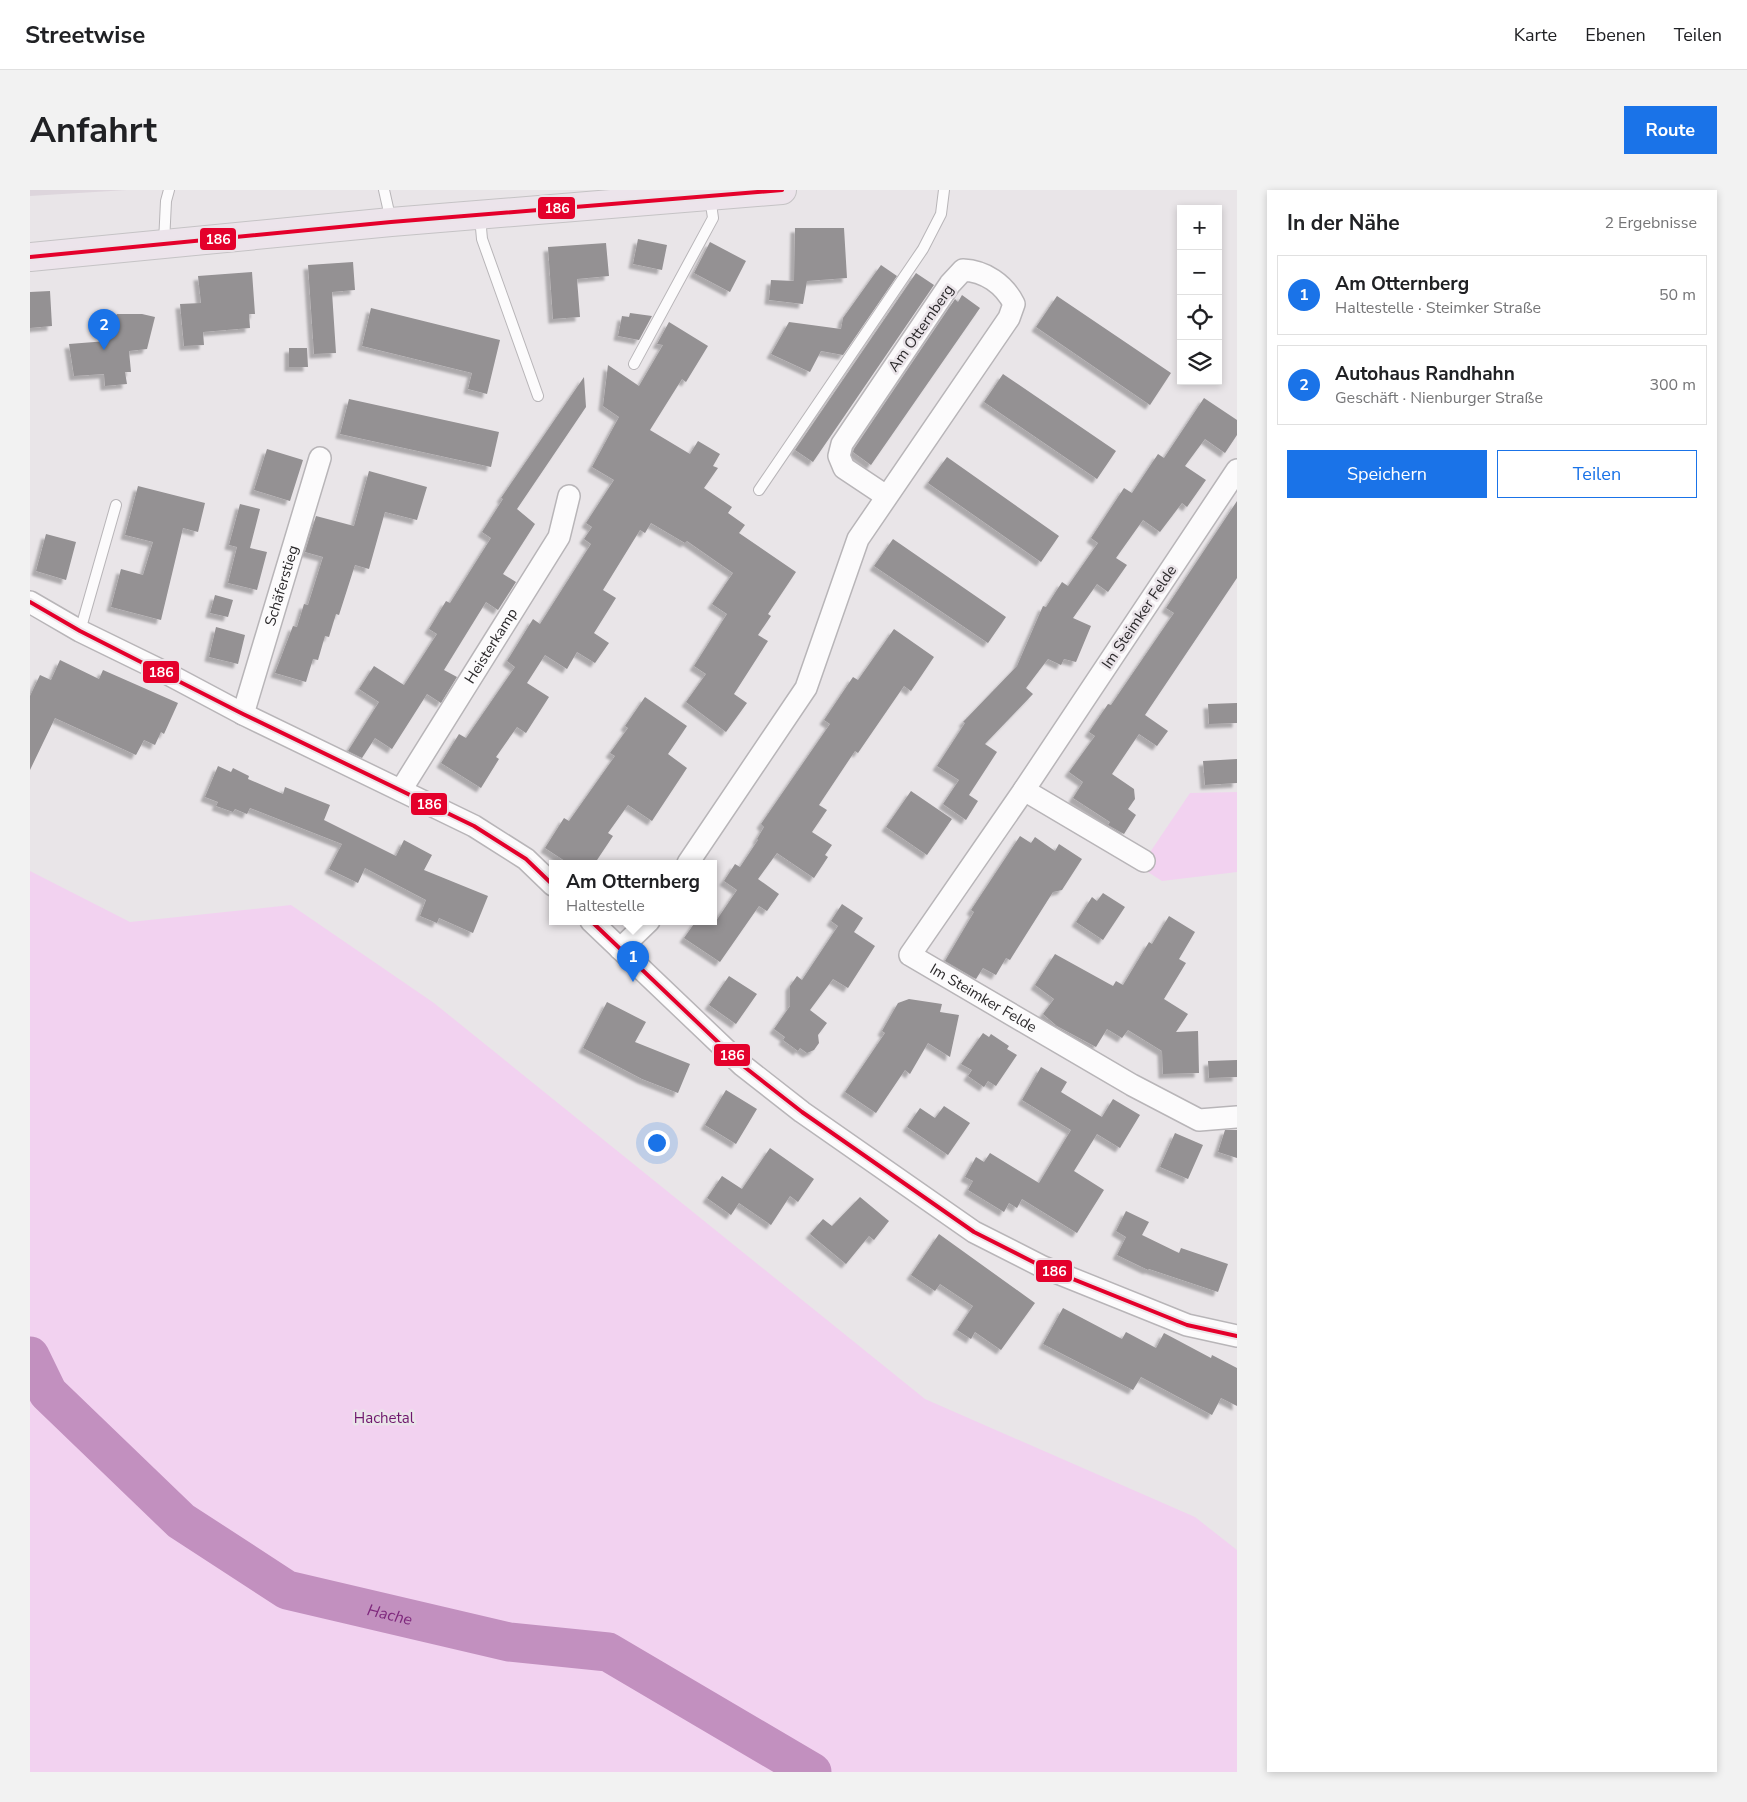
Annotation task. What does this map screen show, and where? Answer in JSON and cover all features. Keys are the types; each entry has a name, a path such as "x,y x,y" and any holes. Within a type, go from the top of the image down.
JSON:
{"main road":[{"path":"30,257 164,246 655,196 710,195 782,190"}],"street":[{"name":"Am Otternberg","path":"690,860 806,688 858,539 1009,318 1014,304 1007,290 978,271 963,270 950,284 842,444 839,456 844,468 886,496"},
{"name":"Schäferstieg","path":"243,714 320,458"},
{"name":"Im Steimker Felde","path":"1237,470 1024,790 910,955 1132,1085 1199,1120 1237,1117"},
{"name":"Heisterkamp","path":"401,790 559,537 569,496"},
{"path":"30,602 80,631 166,672 243,714 474,826 526,859 549,880"},
{"path":"1024,790 1144,862"},
{"path":"595,925 742,1065 802,1112 974,1232 1043,1267 1187,1325 1237,1336"},
{"path":"620,948 645,925"}],"lane":[{"path":"164,246 166,202 169,190"},
{"path":"384,190 391,222"},
{"path":"760,490 924,249 941,214 944,190"},
{"path":"634,364 713,218 710,195"},
{"path":"480,215 482,239 538,396"},
{"path":"80,631 116,505"}],"shaded area":[{"path":"30,190 127,190 30,196"}],"green space":[{"path":"1237,792 1237,872 1162,881 1140,867 1190,793"},
{"name":"Hachetal","path":"30,871 130,922 291,905 434,1003 925,1399 1195,1517 1237,1550 1237,1772 30,1772"}],"building":[{"path":"795,228 844,228 847,278 807,281 803,304 769,300 771,280 794,281"},
{"path":"638,239 667,245 662,270 633,264"},
{"path":"710,242 746,261 730,292 694,273"},
{"path":"606,243 609,276 577,279 580,317 553,319 548,247"},
{"path":"353,262 355,290 332,292 336,353 314,354 308,265"},
{"path":"881,265 897,276 843,355 821,351 810,372 771,354 789,322 841,329 843,318"},
{"path":"252,272 255,314 249,314 250,328 203,332 204,345 184,346 180,304 201,303 198,276"},
{"path":"916,273 934,285 813,462 795,450"},
{"path":"50,291 52,326 30,328 30,292"},
{"path":"962,295 980,308 871,465 853,452 854,449 955,299 958,302"},
{"path":"1057,296 1171,373 1150,405 1036,327"},
{"path":"371,308 500,340 487,394 468,389 472,373 362,346"},
{"path":"630,313 652,316 639,340 618,336 622,316 629,317"},
{"path":"117,314 142,314 155,317 147,349 129,351 131,372 125,372 127,384 105,386 104,374 74,376 69,344 107,341 106,329"},
{"path":"669,322 708,346 686,382 682,379 650,430 690,454 698,441 720,454 713,466 718,468 704,488 732,507 728,513 745,525 739,533 796,572 768,614 771,616 758,635 768,641 734,694 747,703 726,732 686,702 706,674 694,666 727,614 712,604 733,573 687,541 685,543 651,523 645,533 640,530 603,590 616,598 594,633 609,643 595,663 577,652 567,669 545,655 527,683 549,697 526,733 517,727 496,757 499,759 481,788 441,763 459,734 466,738 515,667 507,661 533,619 540,624 591,544 584,539 592,527 586,523 614,480 592,467 619,417 603,406 608,365 639,386 663,345 657,344"},
{"path":"289,348 307,348 308,367 289,367"},
{"path":"1003,374 1116,451 1097,479 984,402"},
{"path":"584,377 586,407 517,509 535,524 503,574 516,582 498,610 486,602 444,670 457,677 441,703 427,694 392,749 375,738 362,758 348,751 379,702 359,689 374,666 404,685 437,634 429,629 446,601 450,603 491,538 482,532 503,499 501,498"},
{"path":"1204,398 1237,420 1237,435 1225,453 1205,439 1185,466 1206,480 1187,507 1182,503 1160,532 1143,520 1116,558 1127,565 1108,592 1097,584 1073,618 1091,626 1076,662 1064,659 1061,665 1048,659 1026,688 1033,694 985,744 997,752 969,795 978,801 966,820 943,804 959,780 937,766 965,723 963,722 1017,666 1043,606 1046,607 1062,582 1068,586 1098,543 1091,538 1124,488 1132,493 1158,454 1164,458"},
{"path":"349,399 499,432 491,467 340,434"},
{"path":"267,449 303,460 290,501 254,490"},
{"path":"947,457 1059,536 1041,562 928,483"},
{"path":"369,471 427,487 417,520 385,512 369,569 355,565 339,615 336,614 329,637 325,636 318,660 313,659 306,682 275,673 293,626 297,627 304,604 308,605 323,557 305,552 316,516 354,526"},
{"path":"138,486 205,503 198,532 183,528 161,620 111,607 121,569 143,575 153,542 125,535"},
{"path":"1237,501 1237,578 1145,715 1168,731 1157,746 1139,734 1112,774 1134,789 1135,799 1128,809 1136,815 1124,834 1108,825 1110,822 1073,798 1083,782 1069,772 1095,736 1089,732 1108,704 1111,705 1174,613 1166,608"},
{"path":"240,504 260,509 250,548 267,552 257,590 228,583 237,547 229,545"},
{"path":"46,534 76,542 66,580 36,571"},
{"path":"893,539 1006,617 988,643 874,566"},
{"path":"215,595 233,600 228,617 210,613"},
{"path":"216,627 245,635 238,664 209,657"},
{"path":"894,629 934,657 911,691 904,686 858,753 855,751 819,805 827,810 812,832 832,845 825,855 828,857 814,878 777,853 758,879 779,894 767,911 759,906 720,962 684,938 693,925 717,925 717,920 737,890 724,881 735,864 740,867 758,840 764,827 761,824 830,724 824,720 853,677 858,680"},
{"path":"60,660 99,679 103,670 178,703 164,734 161,732 155,745 144,740 136,755 55,718 30,770 30,696 40,675 51,680"},
{"path":"645,697 687,726 668,754 687,768 652,821 628,805 608,833 613,836 597,860 563,860 545,848 564,818 569,821 615,756 610,753 628,728 625,726"},
{"path":"1237,703 1237,723 1209,724 1208,704"},
{"path":"1237,759 1237,783 1205,785 1203,761"},
{"path":"218,766 231,772 233,768 249,776 248,779 283,794 285,787 330,805 324,820 396,856 404,840 432,855 424,870 488,896 473,933 439,918 437,923 420,916 426,900 365,868 358,883 329,869 342,844 250,808 247,814 235,809 233,812 216,806 218,802 205,797"},
{"path":"911,791 952,819 927,855 886,827"},
{"path":"1020,836 1031,843 1035,837 1055,851 1059,844 1082,859 1062,890 1053,892 1010,960 1006,958 996,975 983,968 976,979 945,961 974,912 971,910"},
{"path":"1103,893 1125,907 1103,940 1076,922 1092,897 1097,901"},
{"path":"842,904 863,918 854,932 875,946 848,988 833,979 810,1010 827,1023 818,1035 819,1043 814,1050 807,1053 800,1048 798,1051 783,1040 785,1037 774,1029 790,1006 790,986 797,976 802,980 838,926 831,921"},
{"path":"1169,916 1195,932 1179,959 1186,963 1164,999 1188,1014 1176,1032 1198,1031 1199,1073 1163,1074 1162,1051 1128,1030 1122,1038 1107,1029 1096,1047 1057,1026 1043,1014 1054,999 1035,985 1055,954 1113,986 1116,981 1123,985 1149,942 1152,944"},
{"path":"729,976 757,994 736,1024 709,1005"},
{"path":"909,999 942,1004 940,1012 959,1015 950,1057 928,1043 910,1074 905,1070 876,1113 845,1092 885,1033 882,1031 898,1003"},
{"path":"607,1002 646,1022 635,1042 690,1064 678,1093 642,1079 583,1048"},
{"path":"983,1033 989,1037 991,1034 1009,1046 1007,1049 1017,1055 996,1086 988,1081 984,1087 968,1076 972,1070 961,1064"},
{"path":"1237,1060 1237,1077 1209,1078 1208,1061"},
{"path":"1041,1067 1067,1082 1061,1092 1102,1117 1113,1099 1140,1115 1120,1148 1097,1134 1074,1171 1104,1190 1077,1233 1022,1199 1017,1208 1009,1203 1004,1212 968,1190 973,1181 965,1177 976,1157 984,1162 990,1153 1039,1183 1071,1130 1022,1100"},
{"path":"726,1090 757,1109 736,1144 705,1125"},
{"path":"944,1106 970,1123 948,1155 907,1127 920,1108 935,1118"},
{"path":"1225,1130 1237,1130 1237,1158 1218,1152"},
{"path":"1175,1133 1203,1145 1188,1179 1160,1167"},
{"path":"770,1148 814,1179 798,1202 790,1196 771,1225 739,1203 731,1215 707,1198 722,1176 742,1189"},
{"path":"860,1197 889,1221 874,1240 869,1236 846,1264 810,1234 823,1219 832,1226"},
{"path":"1126,1211 1149,1222 1142,1235 1179,1253 1181,1248 1228,1264 1218,1292 1148,1270 1117,1255 1126,1237 1116,1231"},
{"path":"939,1234 1035,1303 1001,1350 975,1332 971,1339 957,1330 973,1306 940,1284 935,1291 911,1275"},
{"path":"1063,1308 1122,1339 1126,1332 1156,1348 1164,1333 1211,1358 1212,1355 1237,1368 1237,1406 1221,1398 1212,1415 1141,1377 1133,1390 1043,1344"}],"waterway":[{"name":"Hache","path":"30,1356 48,1393 181,1521 287,1590 509,1642 608,1652 812,1772"}],"transit line":[{"name":"186","path":"30,257 391,222 782,190"},
{"name":"186","path":"30,602 80,631 243,714 474,826 526,859 549,881"},
{"name":"186","path":"595,925 742,1065 802,1112 974,1232 1043,1267 1187,1325 1237,1336"}],"place":[{"name":"Autohaus Randhahn","path":"104,350"},
{"name":"Am Otternberg","path":"633,982"}]}
